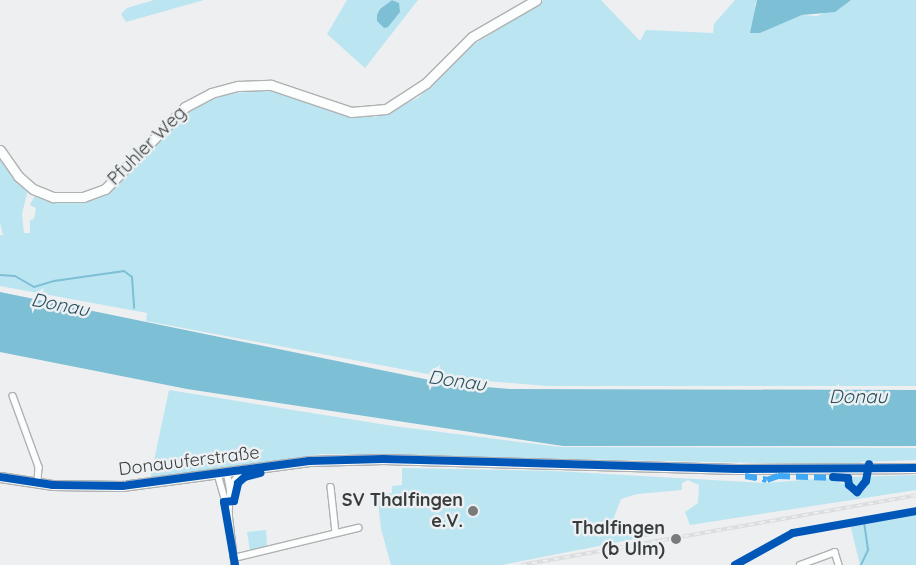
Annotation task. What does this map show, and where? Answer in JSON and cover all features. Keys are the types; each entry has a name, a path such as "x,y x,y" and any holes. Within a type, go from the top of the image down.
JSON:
{"street":[{"name":"Pfuhler Weg","path":"0,150 18,176 33,189 53,197 83,197 104,189 122,175 184,107 212,93 238,86 271,85 345,110 377,111 407,98 472,37 536,0"},
{"path":"13,396 36,458 38,483"},
{"name":"Donauuferstraße","path":"0,477 38,483 122,486 309,461 383,459 737,469 916,468"},
{"path":"228,513 234,482 248,469"},
{"path":"223,473 231,493"},
{"path":"223,473 235,562 358,528"},
{"path":"331,487 336,533"},
{"path":"800,565 835,552 839,565"}],"shaded area":[{"path":"154,0 204,0 126,22 121,14 127,8"},
{"path":"347,0 392,0 385,5 397,8 399,3 393,0 418,0 365,68 327,34"},
{"path":"543,0 601,0 640,41 646,30 713,33 714,24 735,0 757,0 755,5 760,33 802,15 817,16 851,0 916,0 916,386 548,386 449,378 146,321 147,313 0,286 0,235 3,235 0,223 0,155 28,189 22,214 24,233 30,233 30,220 34,219 36,208 30,205 34,197 39,195 65,202 100,196 118,185 182,113 226,94 266,90 334,110 375,117 418,98 470,47"},
{"path":"169,390 393,426 561,447 916,448 916,460 861,462 860,465 322,454 150,479"},
{"path":"402,468 555,471 766,483 828,478 847,485 850,477 916,475 916,490 690,525 685,512 698,503 699,485 688,480 682,483 682,490 637,494 621,499 614,517 626,528 648,525 650,536 502,565 391,565 381,529 378,502 380,493 392,493 392,486 402,485"},
{"path":"916,513 916,565 860,565 850,524"},
{"path":"266,530 267,547 250,551 247,532"}],"water":[{"path":"392,0 399,3 400,12 388,27 384,28 377,21 377,15 380,9"},
{"path":"757,0 851,0 835,12 802,15 760,33 750,33"},
{"name":"Donau","path":"0,292 449,384 510,389 916,390 916,446 563,446 187,389 0,352"}],"waterway":[{"name":"Donau","path":"0,275 15,276 34,287 54,281 124,271 132,277 134,308"},
{"path":"861,565 868,550 864,523"}],"railway":[{"path":"521,565 916,495"}],"marked path":[{"path":"745,476 767,480 778,476 836,478"}],"cycle path":[{"path":"0,477 53,485 122,486 309,461 383,459 737,469 916,468"},
{"path":"833,477 848,478 849,485 857,492 866,481 869,464"},
{"path":"235,565 224,502 234,501 238,483 245,477 260,473"},
{"path":"735,565 793,533 916,511"}],"place":[{"name":"SV Thalfingen e.V.","path":"473,511"},
{"name":"Thalfingen (b Ulm)","path":"676,539"}]}
